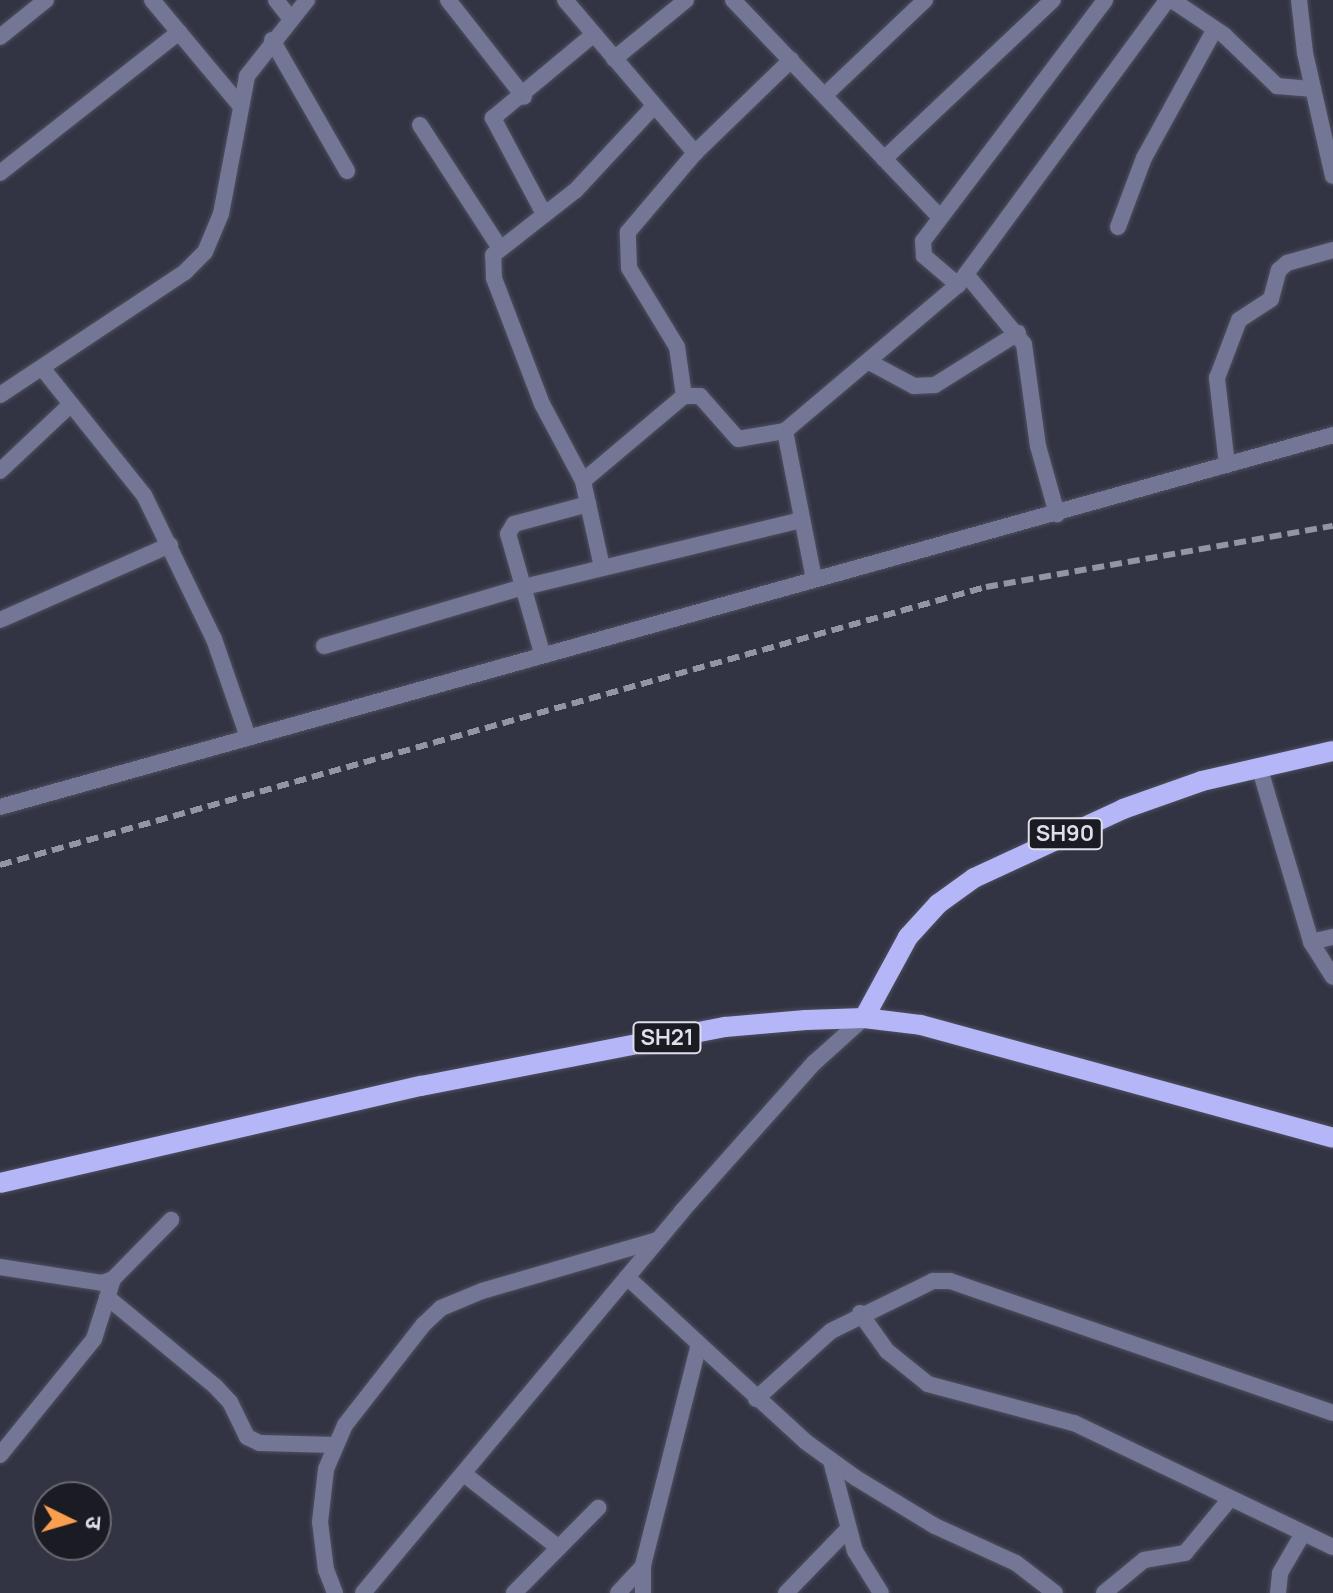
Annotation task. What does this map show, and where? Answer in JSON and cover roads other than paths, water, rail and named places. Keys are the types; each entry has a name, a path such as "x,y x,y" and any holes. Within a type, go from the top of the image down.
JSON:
{"main road":[{"name":"SH90","path":"864,1018 908,937 938,904 974,878 1123,809 1259,766 1333,751"},
{"name":"SH21","path":"0,1183 608,1048 725,1027 864,1018 961,1035 1333,1138"}],"street":[{"path":"0,37 46,0"},
{"path":"152,0 238,103"},
{"path":"276,0 290,18"},
{"path":"0,395 185,272 212,242 238,103 247,76 272,40 307,0"},
{"path":"448,0 524,97"},
{"path":"565,0 695,153"},
{"path":"614,59 686,0"},
{"path":"733,0 940,217"},
{"path":"825,95 925,0"},
{"path":"884,159 1053,0"},
{"path":"1057,514 1042,468 1030,367 1018,333 962,279 924,256 923,241 1105,0"},
{"path":"583,481 684,396 700,396 738,439 785,431 871,363 962,279 1170,0 1255,60 1277,86 1313,89"},
{"path":"1299,0 1313,89 1333,176"},
{"path":"1118,227 1144,158 1215,29"},
{"path":"0,173 179,32"},
{"path":"544,214 493,127 498,113 524,97 594,34"},
{"path":"272,40 347,171"},
{"path":"684,396 677,347 633,279 627,245 634,221 695,153 791,60"},
{"path":"602,567 583,481 542,404 494,278 493,255 595,172 654,106"},
{"path":"420,125 500,248"},
{"path":"1227,465 1217,378 1239,320 1271,299 1279,270 1287,263 1333,250"},
{"path":"871,363 925,387 1018,333"},
{"path":"43,369 69,406 144,495 214,639 248,737"},
{"path":"0,471 69,406"},
{"path":"785,431 814,579"},
{"path":"0,807 542,653 1057,514 1333,435"},
{"path":"542,653 508,548 514,524 588,504"},
{"path":"324,646 520,588 801,520"},
{"path":"0,620 170,545"},
{"path":"1259,766 1311,942 1333,977"},
{"path":"1311,942 1333,937"},
{"path":"363,1593 659,1239 814,1063 864,1018"},
{"path":"0,1455 94,1339 113,1279 171,1220"},
{"path":"335,1593 326,1570 320,1522 322,1483 335,1445 365,1400 441,1308 482,1291 659,1239"},
{"path":"0,1267 86,1281 113,1279"},
{"path":"627,1277 756,1399 831,1461 901,1508 1016,1563 1055,1593"},
{"path":"756,1399 800,1354 860,1313 917,1284 950,1281 1333,1413"},
{"path":"107,1297 215,1386 230,1402 247,1437 260,1443 335,1445"},
{"path":"860,1313 887,1351 928,1384 1074,1423 1302,1535 1333,1547"},
{"path":"643,1593 643,1566 699,1344"},
{"path":"831,1461 848,1529 881,1593"},
{"path":"464,1474 559,1548"},
{"path":"1104,1593 1144,1560 1185,1553 1230,1499"},
{"path":"514,1593 598,1508"},
{"path":"786,1593 848,1529"},
{"path":"1278,1593 1280,1573 1302,1535"},
{"path":"618,1593 643,1566"}],"railway":[{"path":"0,865 986,587 1333,526"}]}
